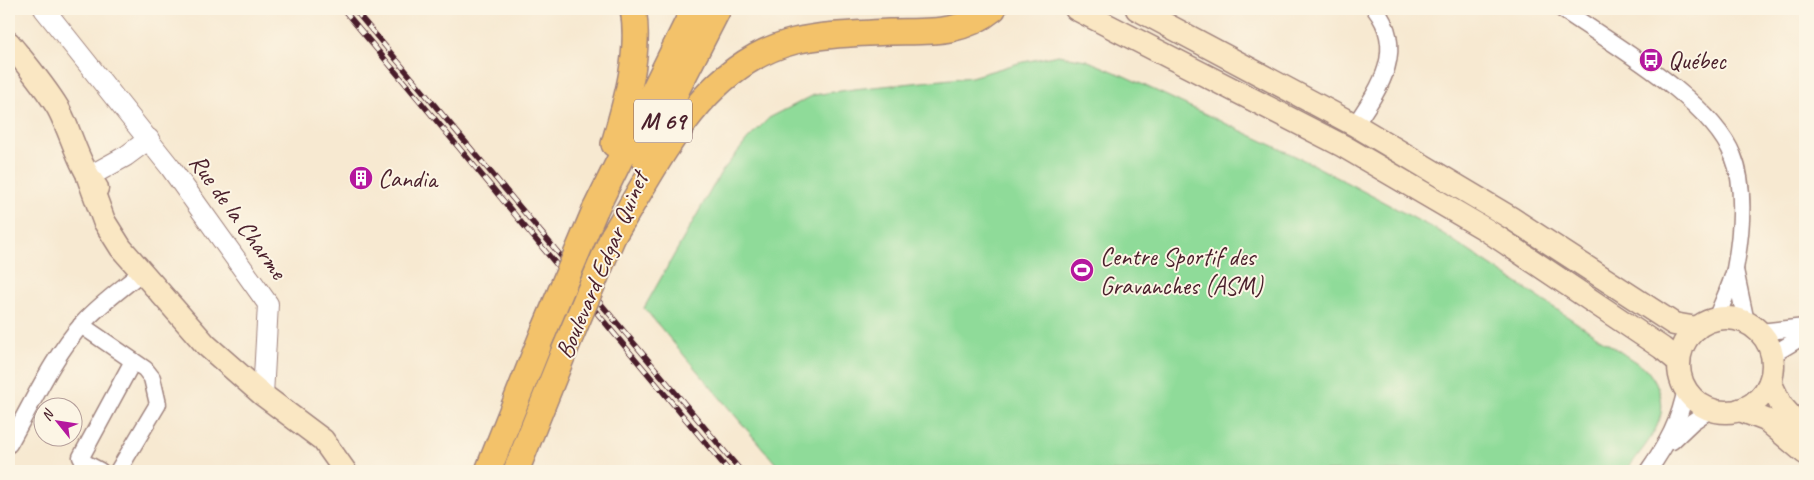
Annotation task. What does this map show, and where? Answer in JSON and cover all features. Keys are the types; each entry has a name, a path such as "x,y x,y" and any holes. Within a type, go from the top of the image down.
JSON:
{"main road":[{"path":"595,210 620,123 633,62 635,41 633,9"},
{"name":"M 69","path":"595,210 694,9"},
{"name":"Boulevard Edgar Quinet","path":"516,471 562,354 678,87 718,9"},
{"path":"614,236 678,132 700,102 727,76 754,58 792,42 825,35 955,30 980,20 993,9"},
{"path":"1076,9 1343,146 1485,229 1680,362"},
{"path":"1137,9 1355,125 1511,218 1674,324 1707,323 1731,318 1753,327 1768,342 1773,368 1770,382 1758,399 1740,410 1726,412 1712,410 1701,404 1686,388 1681,376 1680,362 1688,338 1707,323"},
{"path":"9,44 37,77 58,109 88,177 123,224 143,271 206,346 262,395 299,424 324,440 345,471"},
{"name":"Boulevard Edgar Quinet","path":"488,471 595,210"},
{"path":"1770,382 1781,405 1805,432"},
{"path":"1740,410 1766,420 1805,453"},
{"path":"299,424 332,471"}],"street":[{"name":"Rue de la Charme","path":"44,9 148,139 268,304 262,395"},
{"path":"1355,125 1378,90 1390,60 1389,37 1375,9"},
{"path":"1562,9 1688,99 1709,118 1723,136 1734,157 1741,186 1741,209 1735,270 1707,323"},
{"path":"88,177 126,156 148,139"},
{"path":"1735,270 1753,327 1805,327"},
{"path":"9,444 15,418 81,325 106,301 143,271"},
{"path":"81,325 145,369 152,378 158,404 118,471"},
{"path":"1772,355 1805,335"},
{"path":"100,471 86,463 81,457 133,362"},
{"path":"1648,471 1663,450 1681,414 1686,388"},
{"path":"1663,450 1692,422 1712,410"}],"green space":[{"name":"Centre Sportif des Gravanches (ASM)","path":"1058,55 1086,60 1122,75 1310,163 1442,233 1646,369 1656,384 1661,397 1661,410 1653,434 1626,471 782,471 644,308 720,174 748,139 769,118 814,95 971,77 1019,63"}],"railway":[{"path":"343,9 729,471"},
{"path":"354,9 741,471"}],"place":[{"name":"Québec","path":"1651,60"},
{"name":"Candia","path":"361,178"},
{"name":"Centre Sportif des Gravanches (ASM)","path":"1082,270"}]}
